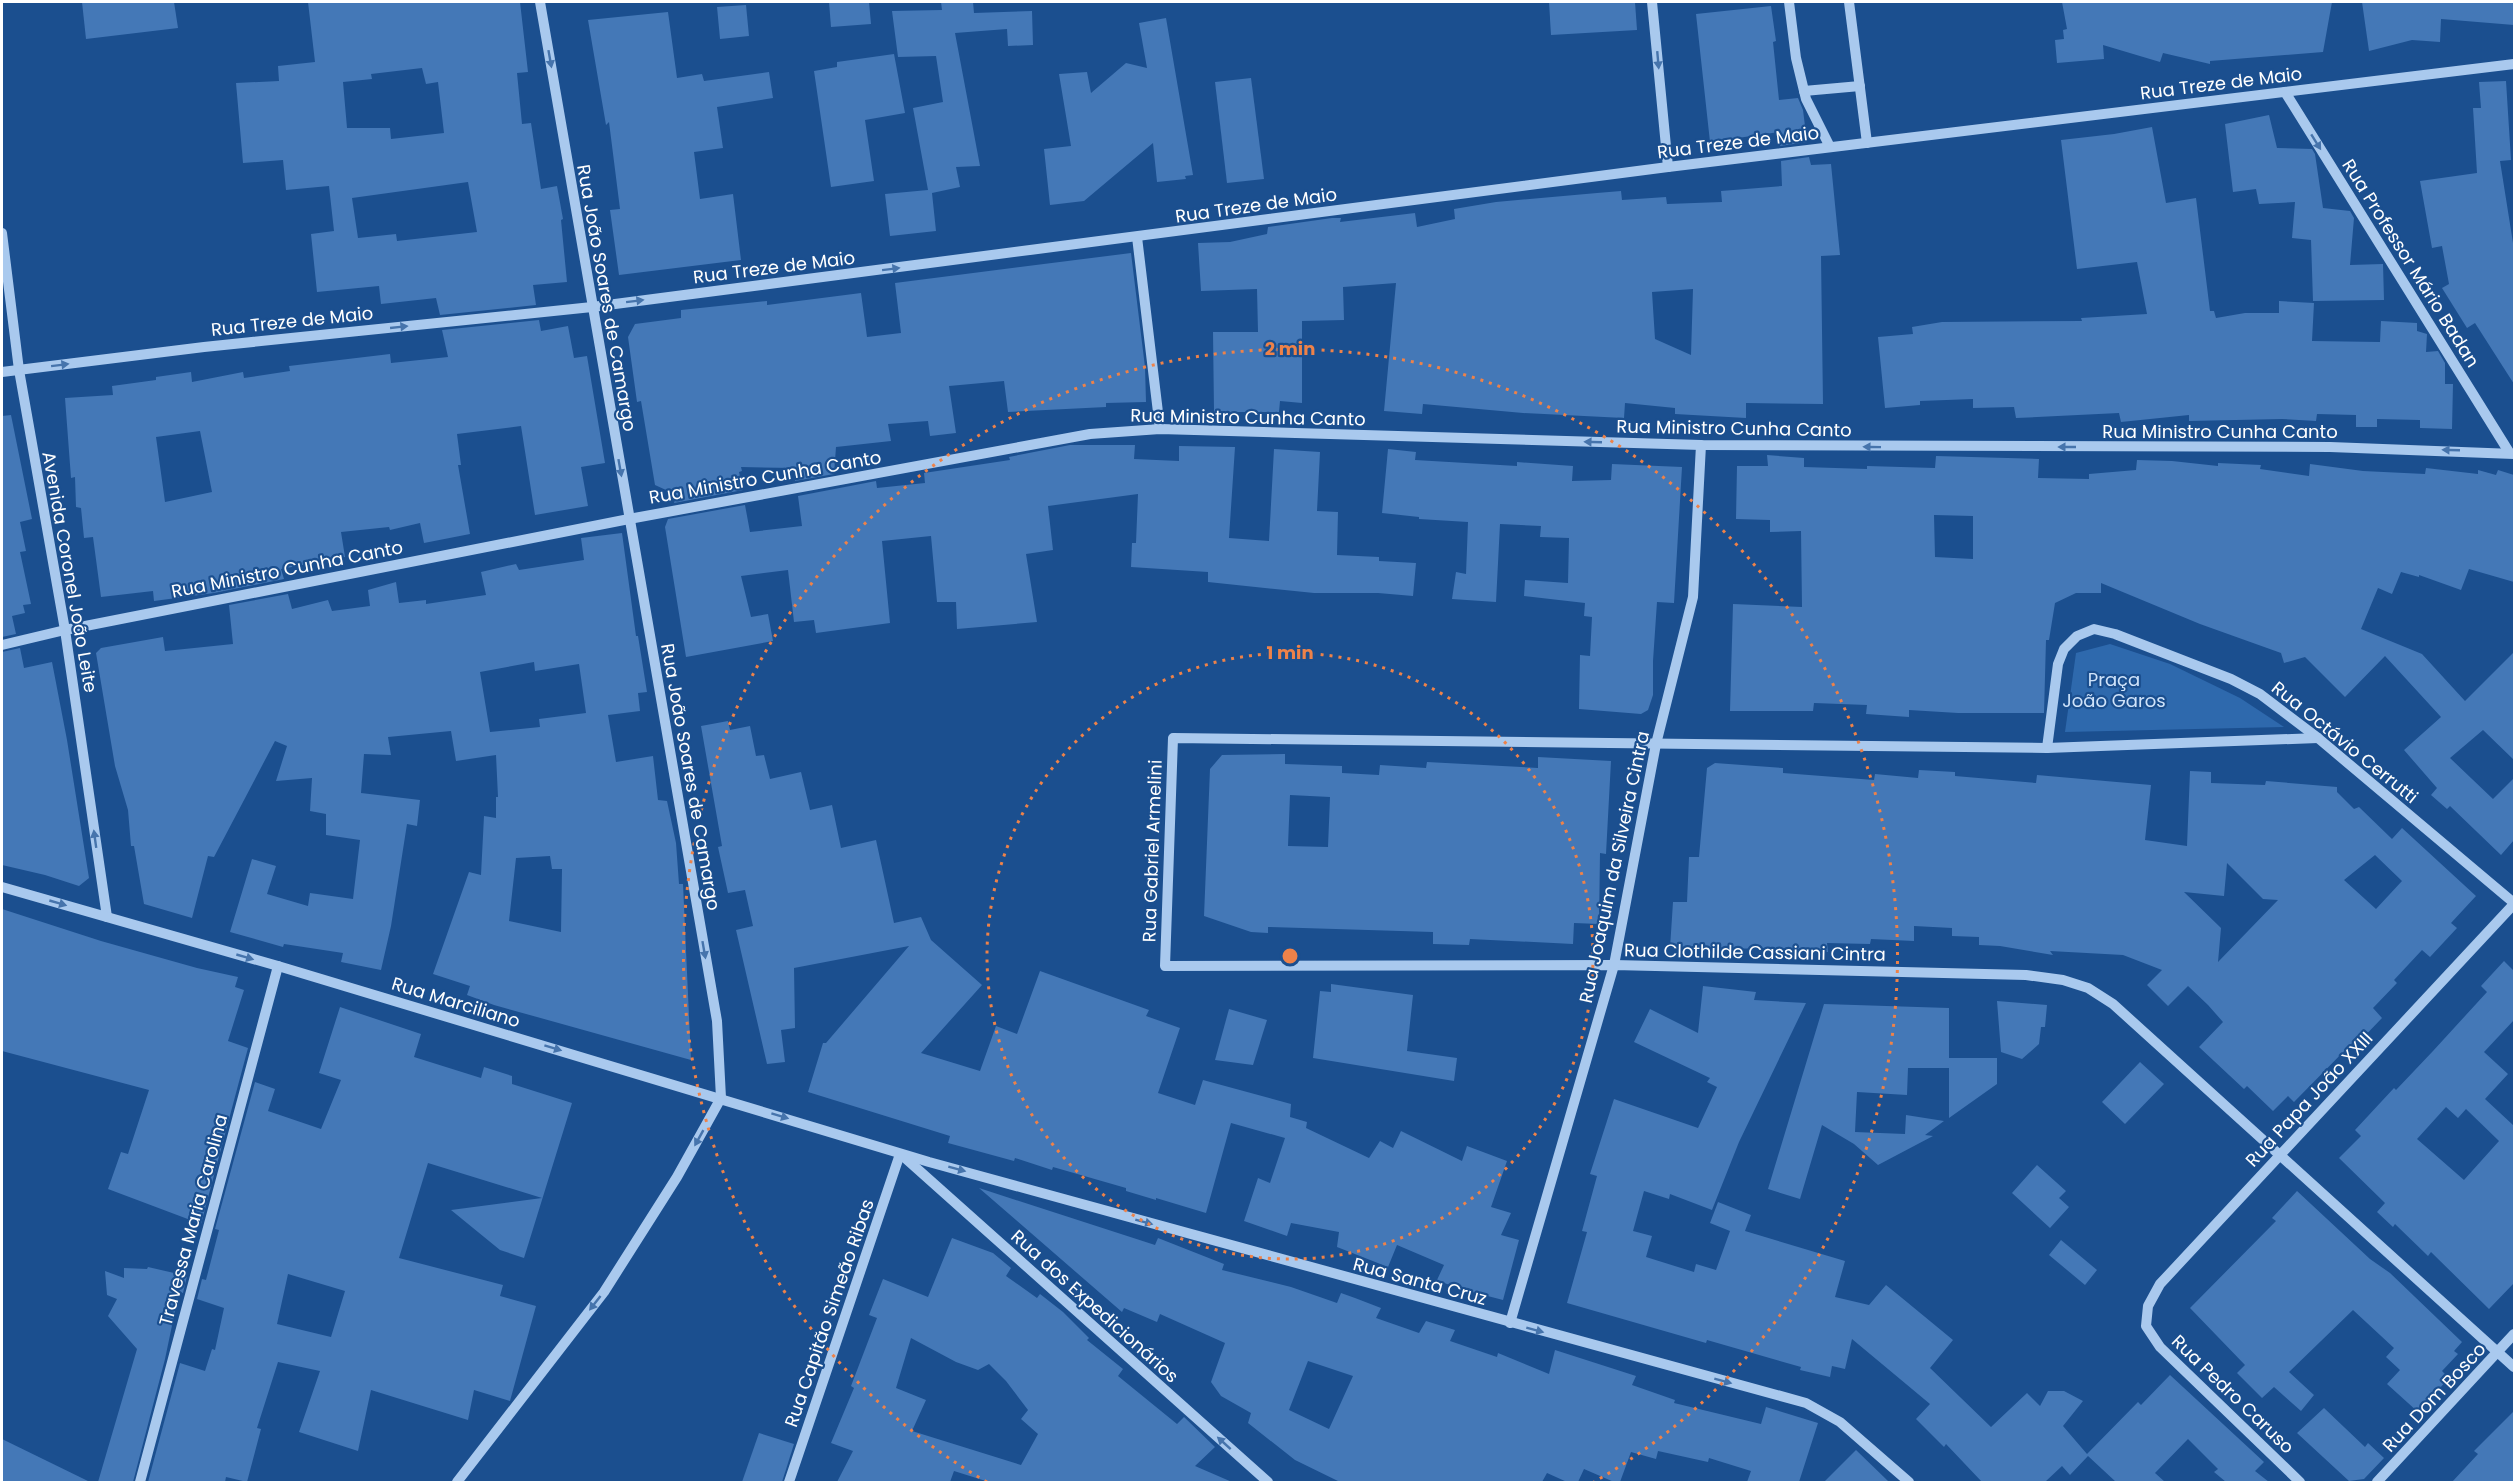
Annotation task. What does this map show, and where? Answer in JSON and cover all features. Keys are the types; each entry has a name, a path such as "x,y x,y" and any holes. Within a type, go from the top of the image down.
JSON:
{"street":[{"name":"Rua João Soares de Camargo","path":"540,2 717,1022 721,1098"},
{"path":"1653,2 1668,167"},
{"path":"1789,2 1796,58 1804,91 1830,147"},
{"path":"1849,2 1867,143"},
{"name":"Rua Treze de Maio","path":"2,372 204,347 592,307 1668,167 2514,64"},
{"path":"1804,91 1860,86"},
{"name":"Rua Professor Mário Badan","path":"2286,92 2512,453"},
{"name":"Avenida Coronel João Leite","path":"2,233 18,370 65,630 107,917"},
{"path":"1137,237 1160,429"},
{"name":"Rua Ministro Cunha Canto","path":"2,645 65,630 629,519 1090,434 1160,429 1701,445 2331,447 2512,453"},
{"name":"Rua Joaquim da Silveira Cintra","path":"1510,1323 1614,965 1656,744 1693,597 1701,445"},
{"name":"Rua Octávio Cerrutti","path":"2047,748 2058,664 2064,649 2078,636 2094,629 2115,634 2231,679 2260,694 2318,738 2514,904"},
{"name":"Rua Gabriel Armelini","path":"1165,966 1173,738 1656,744"},
{"path":"1656,744 2047,748 2318,738"},
{"name":"Rua Marciliano","path":"2,887 278,966 721,1098 900,1154"},
{"name":"Rua Papa João XXIII","path":"2146,1326 2148,1306 2160,1284 2514,904"},
{"name":"Rua Clothilde Cassiani Cintra","path":"1165,966 1614,965 2026,975 2063,980 2088,988 2114,1004 2514,1367"},
{"name":"Travessa Maria Carolina","path":"140,1482 278,966"},
{"path":"457,1482 604,1292 677,1177 721,1098"},
{"name":"Rua Santa Cruz","path":"900,1154 1806,1403 1840,1422 1910,1482"},
{"name":"Rua Capitão Simeão Ribas","path":"789,1482 900,1154"},
{"name":"Rua dos Expedicionários","path":"900,1154 1268,1482"},
{"name":"Rua Pedro Caruso","path":"2146,1326 2160,1347 2301,1482"},
{"name":"Rua Dom Bosco","path":"2377,1482 2514,1334"}],"green space":[{"name":"Praça João Garos","path":"2110,644 2170,664 2240,698 2284,727 2065,732 2076,653"}],"building":[{"path":"82,2 174,2 178,28 86,39"},
{"path":"308,2 520,2 528,72 517,73 522,124 531,123 541,189 557,186 563,219 561,220 567,282 533,285 536,305 440,315 436,298 381,304 379,286 317,292 311,234 334,231 329,186 286,190 283,160 243,163 236,83 279,81 278,66 315,62","holes":["422,68 426,84 438,82 444,133 391,139 390,128 347,128 343,82 372,79 371,74","468,182 477,232 397,241 396,234 358,238 352,198"]},
{"path":"829,2 869,2 871,24 831,27"},
{"path":"941,2 973,2 974,13 1032,11 1033,45 1008,46 1007,29 955,33 980,166 956,167 960,187 932,193 936,231 890,236 885,194 928,190 913,108 943,102 936,56 898,57 892,11 942,10"},
{"path":"1549,2 1635,2 1637,30 1551,35"},
{"path":"2062,2 2332,2 2323,52 2210,61 2210,64 2163,53 2160,62 2103,45 2104,59 2057,63 2055,40 2064,39 2063,30 2067,29"},
{"path":"2362,2 2514,2 2514,25 2441,19 2440,42 2412,40 2369,51"},
{"path":"746,5 749,36 720,39 717,7"},
{"path":"1771,6 1776,41 1773,42 1779,100 1798,98 1803,110 1807,142 1780,146 1779,132 1710,142 1696,14"},
{"path":"668,12 677,78 702,74 704,81 769,72 773,98 717,107 723,148 694,152 700,199 733,194 741,260 619,275 610,210 620,209 609,122 606,125 588,20"},
{"path":"1166,18 1193,175 1185,176 1186,179 1157,182 1153,143 1084,201 1050,205 1044,149 1071,146 1059,74 1087,72 1091,93 1126,63 1147,68 1139,23"},
{"path":"894,54 905,113 865,120 874,181 831,187 814,71 837,67 837,62"},
{"path":"1251,78 1264,179 1227,183 1215,82"},
{"path":"2506,81 2511,160 2500,161 2514,243 2514,384 2475,323 2467,328 2442,288 2449,284 2442,246 2432,248 2420,181 2477,173 2473,108 2481,108 2479,82"},
{"path":"2269,115 2277,148 2312,149 2315,154 2323,208 2350,211 2354,218 2350,265 2383,264 2384,300 2313,301 2311,240 2292,238 2295,202 2259,204 2256,189 2233,192 2225,124"},
{"path":"2152,127 2166,203 2196,198 2210,311 2214,311 2216,318 2245,313 2279,313 2279,301 2314,303 2312,341 2380,342 2381,321 2417,323 2417,331 2427,334 2426,352 2438,351 2445,363 2445,384 2453,384 2452,429 2420,428 2420,420 2377,419 2377,427 2356,427 2356,415 2317,414 2316,421 2282,419 2189,421 2189,415 2121,422 2119,413 2016,418 2014,407 1973,408 1973,399 1920,401 1920,405 1885,408 1878,337 1913,334 1912,327 1942,322 2082,321 2081,318 2147,314 2137,262 2077,269 2061,140"},
{"path":"1809,157 1811,165 1831,164 1840,255 1821,256 1823,404 1746,403 1746,418 1675,414 1675,408 1625,403 1624,418 1523,413 1423,404 1422,414 1384,411 1396,283 1343,287 1344,320 1302,321 1302,403 1280,401 1279,412 1214,412 1213,332 1258,332 1257,289 1201,291 1198,243 1230,242 1267,234 1268,227 1332,218 1341,218 1340,222 1415,213 1417,227 1455,219 1454,209 1496,202 1621,191 1622,200 1666,197 1667,204 1722,202 1721,191 1782,186 1781,161","holes":["1693,289 1691,355 1655,339 1652,292"]},
{"path":"1131,253 1145,367 1146,402 1106,403 1106,407 1008,412 1004,381 949,386 956,433 930,436 928,421 888,424 891,441 836,447 834,474 795,481 794,468 741,467 742,471 739,472 743,490 674,503 677,495 655,485 641,401 637,402 628,337 635,324 681,318 681,310 767,301 767,305 861,293 867,337 901,333 895,283"},
{"path":"539,320 541,331 568,326 574,358 587,356 605,463 581,467 588,506 535,515 521,426 457,434 461,465 458,465 470,534 424,543 420,523 390,530 389,527 341,532 345,557 281,569 284,579 214,593 154,601 153,591 101,597 93,537 84,538 81,508 76,507 75,477 71,478 65,398 113,395 112,386 191,372 192,382 243,372 244,378 290,371 289,366 390,354 391,363 448,357 442,330","holes":["200,431 212,492 165,502 156,437"]},
{"path":"11,415 32,519 20,522 26,551 20,552 31,604 23,605 25,613 12,616 16,634 2,637 2,416"},
{"path":"1070,445 1135,445 1134,459 1179,461 1179,446 1235,447 1229,538 1269,541 1274,449 1320,452 1317,511 1338,512 1337,555 1379,557 1379,561 1416,563 1413,596 1378,593 1314,593 1208,582 1208,572 1131,567 1132,543 1136,543 1138,494 1048,506 1053,550 1026,554 1037,622 957,629 956,602 937,602 931,536 882,541 890,623 816,633 814,620 794,622 788,570 741,576 751,617 768,614 773,641 686,657 665,527 668,519 745,505 750,532 802,526 798,496 876,481 877,488 925,483 924,473 1010,460 1009,457"},
{"path":"1388,449 1416,452 1415,460 1517,466 1517,462 1573,466 1572,481 1611,480 1612,464 1682,467 1674,603 1657,602 1653,695 1648,710 1641,714 1579,709 1580,655 1590,656 1592,617 1584,616 1585,603 1524,596 1525,580 1568,583 1569,538 1540,537 1541,526 1500,524 1496,602 1452,599 1456,572 1466,574 1468,522 1419,519 1419,517 1382,513"},
{"path":"1767,455 1804,458 1804,467 1935,468 1936,456 2039,459 2038,478 2089,479 2089,474 2136,470 2137,460 2218,466 2218,463 2261,465 2260,469 2309,476 2310,464 2363,471 2425,474 2426,468 2478,474 2478,470 2496,475 2498,470 2514,475 2514,582 2469,569 2461,590 2419,575 2419,577 2401,572 2392,594 2378,588 2361,629 2422,654 2465,701 2514,652 2514,760 2483,730 2450,758 2493,799 2514,778 2514,840 2501,855 2450,806 2447,809 2431,795 2437,788 2404,750 2441,717 2385,656 2345,697 2305,657 2284,663 2281,653 2200,624 2101,583 2101,593 2076,593 2055,603 2049,640 2046,640 2044,713 1958,713 1909,710 1909,717 1866,714 1867,705 1814,703 1813,711 1730,711 1733,604 1802,607 1801,531 1770,532 1770,520 1736,519 1737,466 1768,466","holes":["1934,515 1973,516 1973,559 1935,557"]},
{"path":"622,533 636,636 638,636 647,692 638,693 640,711 608,715 616,762 653,756 658,800 667,801 676,843 679,884 683,884 691,1060 494,1005 467,995 470,986 433,974 469,872 481,875 484,816 496,818 496,797 498,797 496,755 456,761 451,731 388,737 391,755 364,754 361,793 420,800 417,826 407,824 391,926 381,970 341,962 343,953 284,944 283,947 230,932 252,859 276,866 267,894 308,906 310,893 353,899 360,840 326,835 326,814 310,811 312,778 276,781 287,746 275,741 214,857 208,856 192,918 144,904 134,846 131,846 128,810 115,766 96,653 101,648 163,637 165,651 233,644 229,605 288,594 292,609 328,600 332,611 370,606 368,590 396,582 399,603 426,600 426,604 486,595 481,572 516,564 519,570 584,560 581,538","holes":["534,662 535,671 579,664 586,713 539,719 540,727 490,732 480,672","550,856 552,869 562,869 561,932 509,921 516,858"]},
{"path":"20,648 24,668 52,662 89,878 79,886 2,865 2,652"},
{"path":"728,721 730,730 750,726 756,756 764,755 770,779 801,772 810,810 832,805 841,848 876,840 894,923 921,917 931,940 982,985 921,1053 980,1071 996,1026 1017,1034 1040,971 1149,1010 1146,1016 1180,1028 1158,1093 1195,1105 1203,1080 1291,1104 1290,1117 1307,1122 1306,1128 1369,1158 1380,1141 1393,1148 1401,1131 1462,1161 1467,1146 1507,1161 1491,1207 1511,1213 1501,1235 1519,1240 1503,1300 1457,1288 1437,1280 1444,1265 1397,1245 1388,1267 1337,1247 1339,1232 1291,1223 1287,1236 1244,1221 1258,1178 1270,1183 1285,1138 1231,1123 1206,1213 1126,1191 1126,1188 1053,1167 1052,1170 1015,1158 1014,1161 948,1143 950,1136 808,1092 823,1043 826,1043 909,946 794,968 795,1028 781,1030 785,1062 767,1064 736,930 753,926 745,890 728,893 718,847 722,846 701,726"},
{"path":"1285,754 1285,764 1342,766 1342,773 1379,775 1380,765 1426,768 1427,762 1538,768 1538,757 1611,761 1606,854 1600,853 1599,924 1574,923 1573,944 1470,939 1469,945 1433,944 1433,932 1268,927 1268,933 1251,932 1204,916 1210,769 1222,755","holes":["1290,795 1330,797 1328,847 1288,846"]},
{"path":"1715,763 1783,768 1783,773 1874,780 1875,774 1918,778 1919,770 1955,772 1955,776 2036,783 2037,775 2151,785 2145,840 2187,846 2190,771 2211,772 2211,783 2265,785 2266,781 2337,787 2337,792 2354,809 2359,807 2392,839 2402,828 2476,896 2451,923 2457,928 2430,957 2422,950 2394,980 2397,983 2373,1008 2382,1018 2357,1044 2354,1041 2294,1102 2288,1096 2273,1111 2247,1086 2244,1089 2199,1047 2223,1022 2208,1005 2188,986 2168,1006 2147,985 2162,970 2123,955 2050,951 2053,955 2000,946 1979,945 1979,937 1952,936 1952,928 1914,926 1914,941 1871,939 1870,944 1827,943 1828,952 1800,953 1800,949 1670,948 1673,902 1687,902 1689,857 1699,857 1707,768","holes":["2375,855 2402,881 2376,909 2344,880","2227,863 2263,899 2278,900 2218,962 2221,928 2184,892 2224,896"]},
{"path":"2,909 101,941 238,977 235,987 244,990 228,1041 248,1048 201,1224 108,1189 121,1152 128,1154 149,1090 2,1051"},
{"path":"2504,961 2514,971 2514,1020 2484,1052 2508,1074 2485,1099 2513,1125 2514,1123 2514,1283 2489,1309 2431,1252 2428,1256 2395,1224 2393,1227 2377,1212 2385,1203 2339,1158 2361,1136 2355,1130 2394,1088 2396,1090 2487,992 2481,986","holes":["2446,1107 2458,1118 2466,1109 2499,1141 2464,1180 2417,1139"]},
{"path":"1331,984 1413,995 1407,1051 1457,1058 1454,1081 1313,1058 1320,991 1331,992"},
{"path":"1703,986 1756,992 1754,1000 1806,1003 1739,1142 1712,1210 1670,1194 1669,1199 1644,1191 1633,1231 1652,1236 1646,1257 1694,1272 1696,1264 1716,1270 1730,1231 1710,1223 1718,1202 1751,1215 1745,1231 1845,1261 1835,1297 1869,1305 1886,1285 1953,1340 1930,1368 1991,1427 2027,1393 2040,1406 2048,1391 2064,1391 2083,1401 2063,1426 2087,1454 2138,1402 2141,1405 2170,1375 2264,1462 2255,1471 2269,1482 2226,1482 2214,1472 2218,1469 2188,1439 2155,1473 2165,1482 2116,1482 2088,1456 2070,1475 2062,1466 2045,1482 1982,1482 1946,1444 1944,1447 1916,1419 1930,1404 1852,1339 1845,1369 1832,1366 1830,1377 1800,1370 1801,1367 1707,1340 1706,1343 1567,1303 1587,1232 1582,1231 1597,1176 1590,1174 1614,1099 1698,1128 1717,1087 1707,1082 1710,1078 1634,1042 1650,1009 1698,1033"},
{"path":"1997,1001 2047,1005 2045,1027 2041,1027 2039,1044 2022,1059 2001,1052"},
{"path":"1824,1004 1949,1008 1949,1068 1908,1068 1907,1095 1857,1092 1855,1132 1905,1134 1906,1115 1944,1121 1925,1135 1933,1136 1878,1165 1854,1144 1822,1125 1800,1199 1768,1189"},
{"path":"340,1007 421,1034 414,1057 481,1078 484,1067 512,1076 512,1084 572,1103 524,1258 500,1250 451,1210 542,1198 428,1163 399,1258 503,1285 500,1296 536,1306 510,1401 474,1390 468,1420 371,1390 358,1451 299,1432 320,1371 278,1362 257,1428 261,1429 247,1482 226,1477 225,1482 148,1482 180,1363 205,1371 212,1349 215,1350 224,1308 197,1299 202,1279 206,1280 219,1230 215,1229 255,1082 275,1089 268,1111 321,1129 341,1080 319,1073","holes":["288,1274 345,1291 331,1337 277,1324"]},
{"path":"1229,1009 1267,1020 1253,1065 1215,1060"},
{"path":"1949,1058 1997,1058 1997,1084 1949,1118"},
{"path":"2140,1062 2164,1084 2125,1124 2102,1102"},
{"path":"2037,1165 2066,1191 2059,1198 2069,1207 2050,1228 2012,1193"},
{"path":"979,1188 1155,1245 1158,1238 1224,1264 1222,1270 1291,1287 1337,1303 1341,1293 1381,1308 1376,1318 1419,1333 1426,1321 1455,1330 1450,1341 1497,1357 1498,1353 1549,1374 1555,1350 1636,1376 1632,1385 1675,1400 1674,1403 1761,1424 1766,1407 1818,1423 1799,1482 1747,1482 1751,1471 1709,1458 1708,1462 1658,1451 1656,1459 1631,1452 1620,1482 1614,1482 1584,1469 1578,1482 1567,1482 1547,1473 1542,1482 1340,1482 1295,1460 1248,1423 1251,1413 1221,1396 1211,1382 1225,1343 1160,1314 1157,1322 1124,1308 1122,1312","holes":["1308,1361 1353,1376 1329,1429 1289,1410"]},
{"path":"2297,1191 2370,1259 2390,1273 2462,1342 2454,1351 2458,1354 2442,1371 2449,1378 2418,1412 2387,1384 2400,1370 2386,1357 2394,1348 2353,1310 2289,1372 2314,1395 2301,1411 2274,1387 2262,1398 2237,1373 2245,1365 2190,1308 2276,1221 2272,1218"},
{"path":"952,1238 993,1253 1011,1268 1006,1276 1037,1298 1040,1294 1063,1312 1089,1338 1087,1340 1123,1369 1118,1376 1177,1424 1184,1417 1215,1447 1195,1466 1232,1482 989,1482 954,1471 950,1482 837,1482 853,1451 831,1443 854,1388 851,1386 877,1318 869,1315 883,1279 928,1297","holes":["911,1338 956,1362 978,1370 989,1364 1006,1381 1028,1410 1021,1419 1038,1434 1021,1465 912,1431 926,1400 896,1388"]},
{"path":"2061,1240 2097,1270 2085,1285 2049,1255"},
{"path":"148,1267 187,1276 183,1293 179,1292 165,1359 133,1482 98,1482 137,1349 108,1316 117,1299 107,1295 105,1271 124,1278 124,1268 147,1269"},
{"path":"2324,1408 2365,1447 2368,1443 2384,1458 2364,1479 2349,1481 2297,1433"},
{"path":"2514,1411 2514,1482 2452,1482 2478,1454 2474,1451"},
{"path":"759,1433 794,1444 782,1482 742,1482"},
{"path":"2,1439 90,1482 2,1482"},
{"path":"1856,1450 1889,1482 1824,1482"}]}
